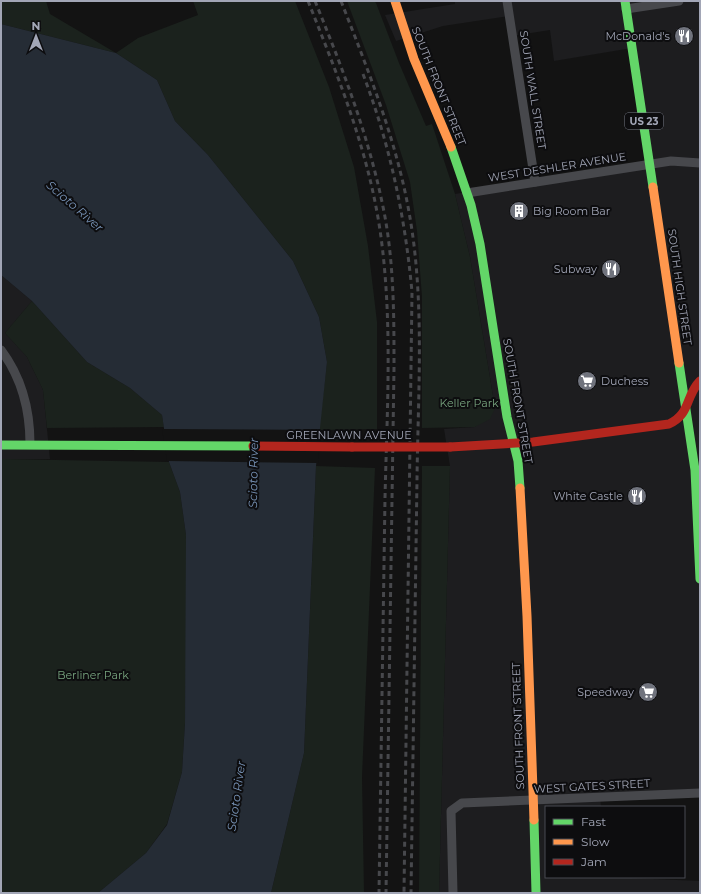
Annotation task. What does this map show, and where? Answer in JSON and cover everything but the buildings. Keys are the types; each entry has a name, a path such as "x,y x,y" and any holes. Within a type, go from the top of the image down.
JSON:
{"main road":[{"name":"SOUTH FRONT STREET","path":"395,1 416,66 448,137 467,193 476,226 512,445 518,461 536,893"},
{"name":"SOUTH HIGH STREET","path":"626,5 695,470 700,578"},
{"path":"686,408 695,385 700,381"},
{"name":"GREENLAWN AVENUE","path":"1,445 450,448 512,445 586,437 669,424 683,417 686,408"}],"street":[{"name":"SOUTH WALL STREET","path":"507,1 534,182"},
{"path":"626,5 679,1"},
{"name":"WEST DESHLER AVENUE","path":"467,193 671,161 700,163"},
{"path":"1,350 12,367 24,394 29,412 30,444"},
{"name":"WEST GATES STREET","path":"453,893 451,811 462,804 700,793"}],"shaded area":[{"path":"455,1 700,1 700,792 600,796 601,806 545,806 545,878 630,878 700,881 700,893 439,893 450,466 444,429 475,427 495,408 470,257 455,194 647,163 632,48 554,61 550,30 512,36 509,16 443,26 396,41 385,15 455,4"},
{"path":"1,275 32,301 5,333 27,357 43,390 50,459 1,459"}],"green space":[{"path":"1,1 46,1 50,14 116,53 1,24"},
{"path":"193,1 295,1 329,87 354,167 368,246 377,322 377,429 319,430 327,362 319,317 293,261 208,155 175,121 157,80 116,53 138,38 198,15"},
{"name":"Keller Park","path":"347,1 374,1 376,3 399,63 426,126 432,124 455,194 470,257 495,408 490,419 475,427 422,428 422,297 417,231 410,182 386,105"},
{"path":"32,301 87,362 130,388 162,415 164,427 47,428 43,390 27,357 5,333"},
{"name":"Berliner Park","path":"1,459 169,462 180,492 186,535 187,627 185,723 182,772 167,824 146,853 98,893 1,893"},
{"path":"316,466 375,468 362,777 364,893 271,893 304,753"},
{"path":"422,466 450,466 439,893 419,893"}],"water":[{"name":"Scioto River","path":"1,24 116,53 157,80 175,121 208,155 293,261 319,317 327,362 316,466 304,753 271,893 98,893 146,853 167,825 182,772 185,723 186,535 180,492 169,462 162,415 130,388 87,362 32,301 1,275"}],"pier":[{"path":"162,429 321,430 318,463 167,461"}],"railway":[{"path":"308,1 341,85 368,171 380,230 387,297 388,398 379,893"},
{"path":"315,1 356,108 372,162 385,217 392,274 394,311 394,368 386,893"},
{"path":"341,1 380,105 397,158 409,212 417,278 419,312 419,379 411,893"},
{"path":"363,74 389,154 401,208 412,292 404,893"}],"traffic: fast":[{"path":"625,1 653,187"},
{"path":"451,147 471,205 480,244 507,417 518,461 520,488"},
{"path":"679,363 695,470 700,579"},
{"path":"1,445 253,446"},
{"path":"534,820 536,893"}],"traffic: slow":[{"path":"395,1 414,59 451,147"},
{"path":"653,187 679,363"},
{"path":"520,488 527,616 534,820"}],"traffic: jam":[{"path":"450,447 533,442 669,424 676,420 685,410 695,387 700,381"},
{"path":"253,446 352,447"},
{"path":"352,447 450,447"}],"place":[{"name":"McDonald's","path":"684,36"},
{"name":"Big Room Bar","path":"519,211"},
{"name":"Subway","path":"611,269"},
{"name":"Duchess","path":"587,381"},
{"name":"White Castle","path":"637,496"},
{"name":"Speedway","path":"648,692"}]}
